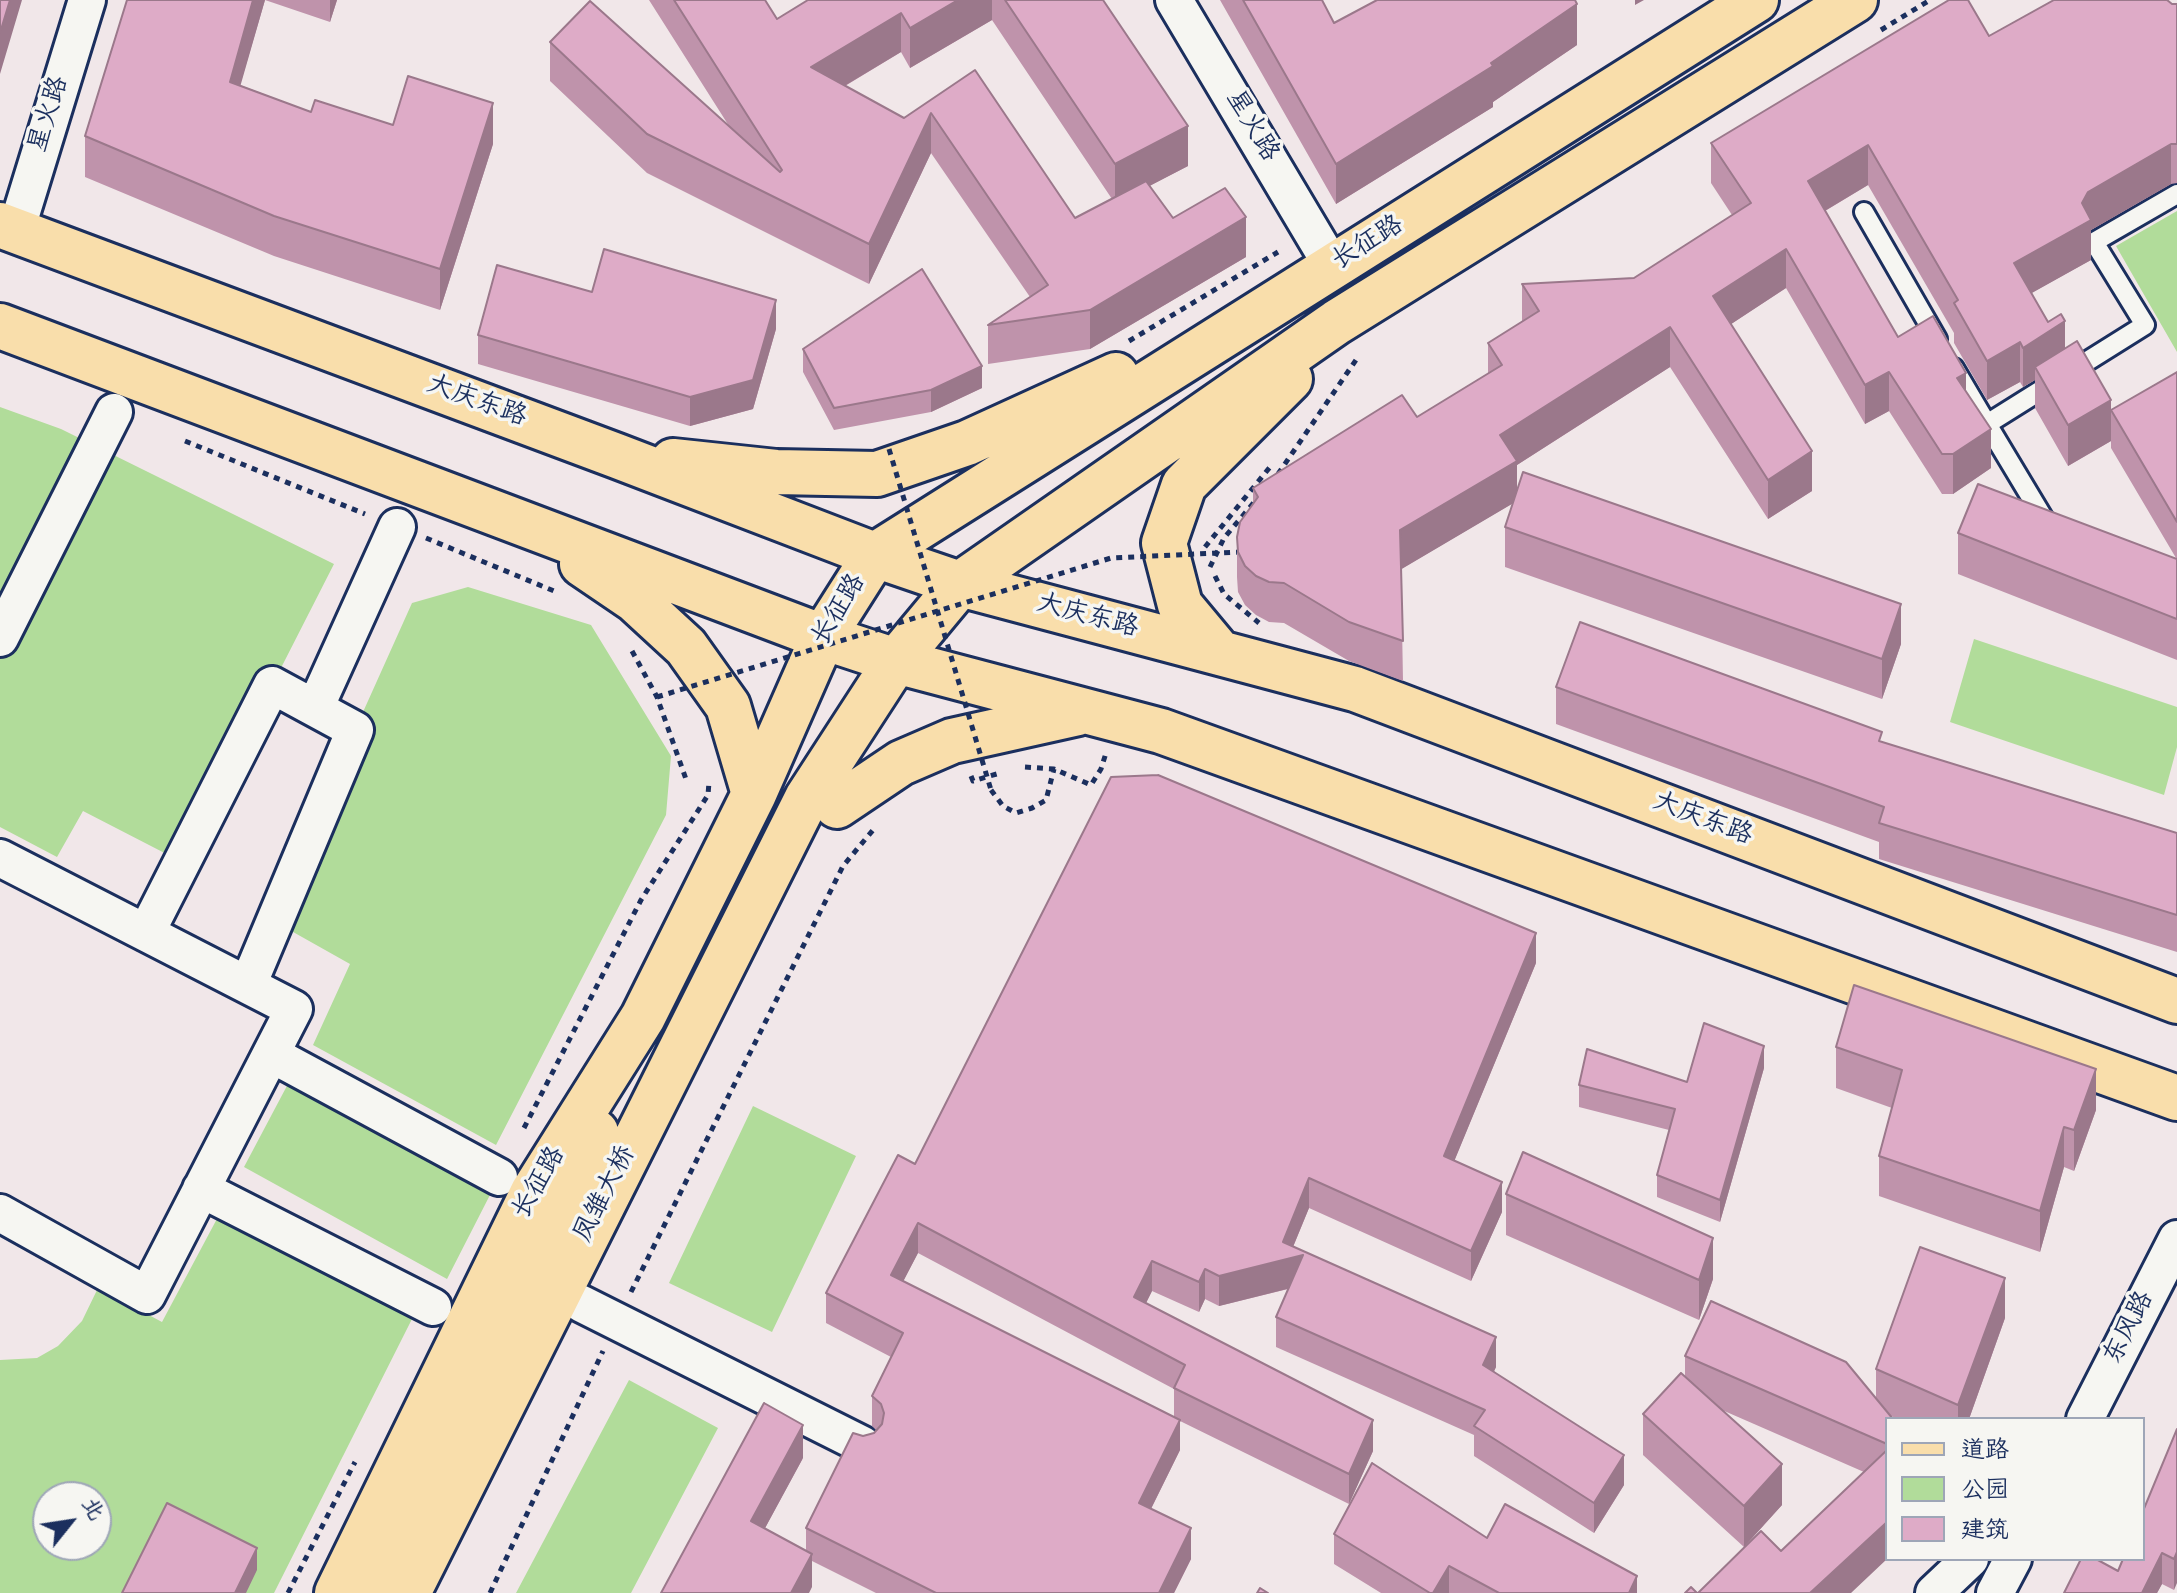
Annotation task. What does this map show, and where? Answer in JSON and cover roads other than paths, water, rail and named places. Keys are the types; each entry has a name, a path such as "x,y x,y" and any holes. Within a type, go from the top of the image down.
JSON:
{"main road":[{"name":"长征路","path":"337,1593 533,1192 643,1017 754,794 823,637 875,555 1756,0"},
{"name":"长征路","path":"436,1593 600,1313 793,885 822,802 885,678 949,597 1350,335 1866,16"},
{"path":"617,456 776,472 877,474 967,443 1090,389 1214,322 1418,196 1474,178"},
{"name":"大庆东路","path":"8,228 875,555 949,597 1220,653 1355,689 2177,1001"},
{"path":"0,326 823,637 885,678 1088,711 1161,731 2177,1098"},
{"path":"1220,653 1180,605 1164,543 1184,485 1308,362 1350,335"},
{"path":"524,524 635,600 686,647 728,706 754,794"},
{"path":"822,802 952,741 1088,711"},
{"name":"凤雏大桥","path":"370,1593 564,1246 822,802"},
{"name":"凤雏大桥","path":"408,1593 564,1246 565,1207 643,1017"}],"street":[{"name":"星火路","path":"8,228 87,0"},
{"name":"星火路","path":"1174,0 1325,254"},
{"path":"0,638 114,412"},
{"path":"315,708 397,527"},
{"path":"146,933 272,685 355,730 248,985"},
{"path":"0,858 294,1009 147,1295 0,1213"},
{"path":"271,1054 499,1177"},
{"path":"201,1189 433,1307"},
{"name":"东风路","path":"2086,1417 2177,1239"},
{"path":"600,1313 863,1445"},
{"path":"1934,1593 1968,1561"},
{"path":"1995,1593 2012,1561"}],"lane":[{"path":"1987,424 2145,325 2094,242 2177,194"},
{"path":"1864,212 2048,526 2065,539"}]}
